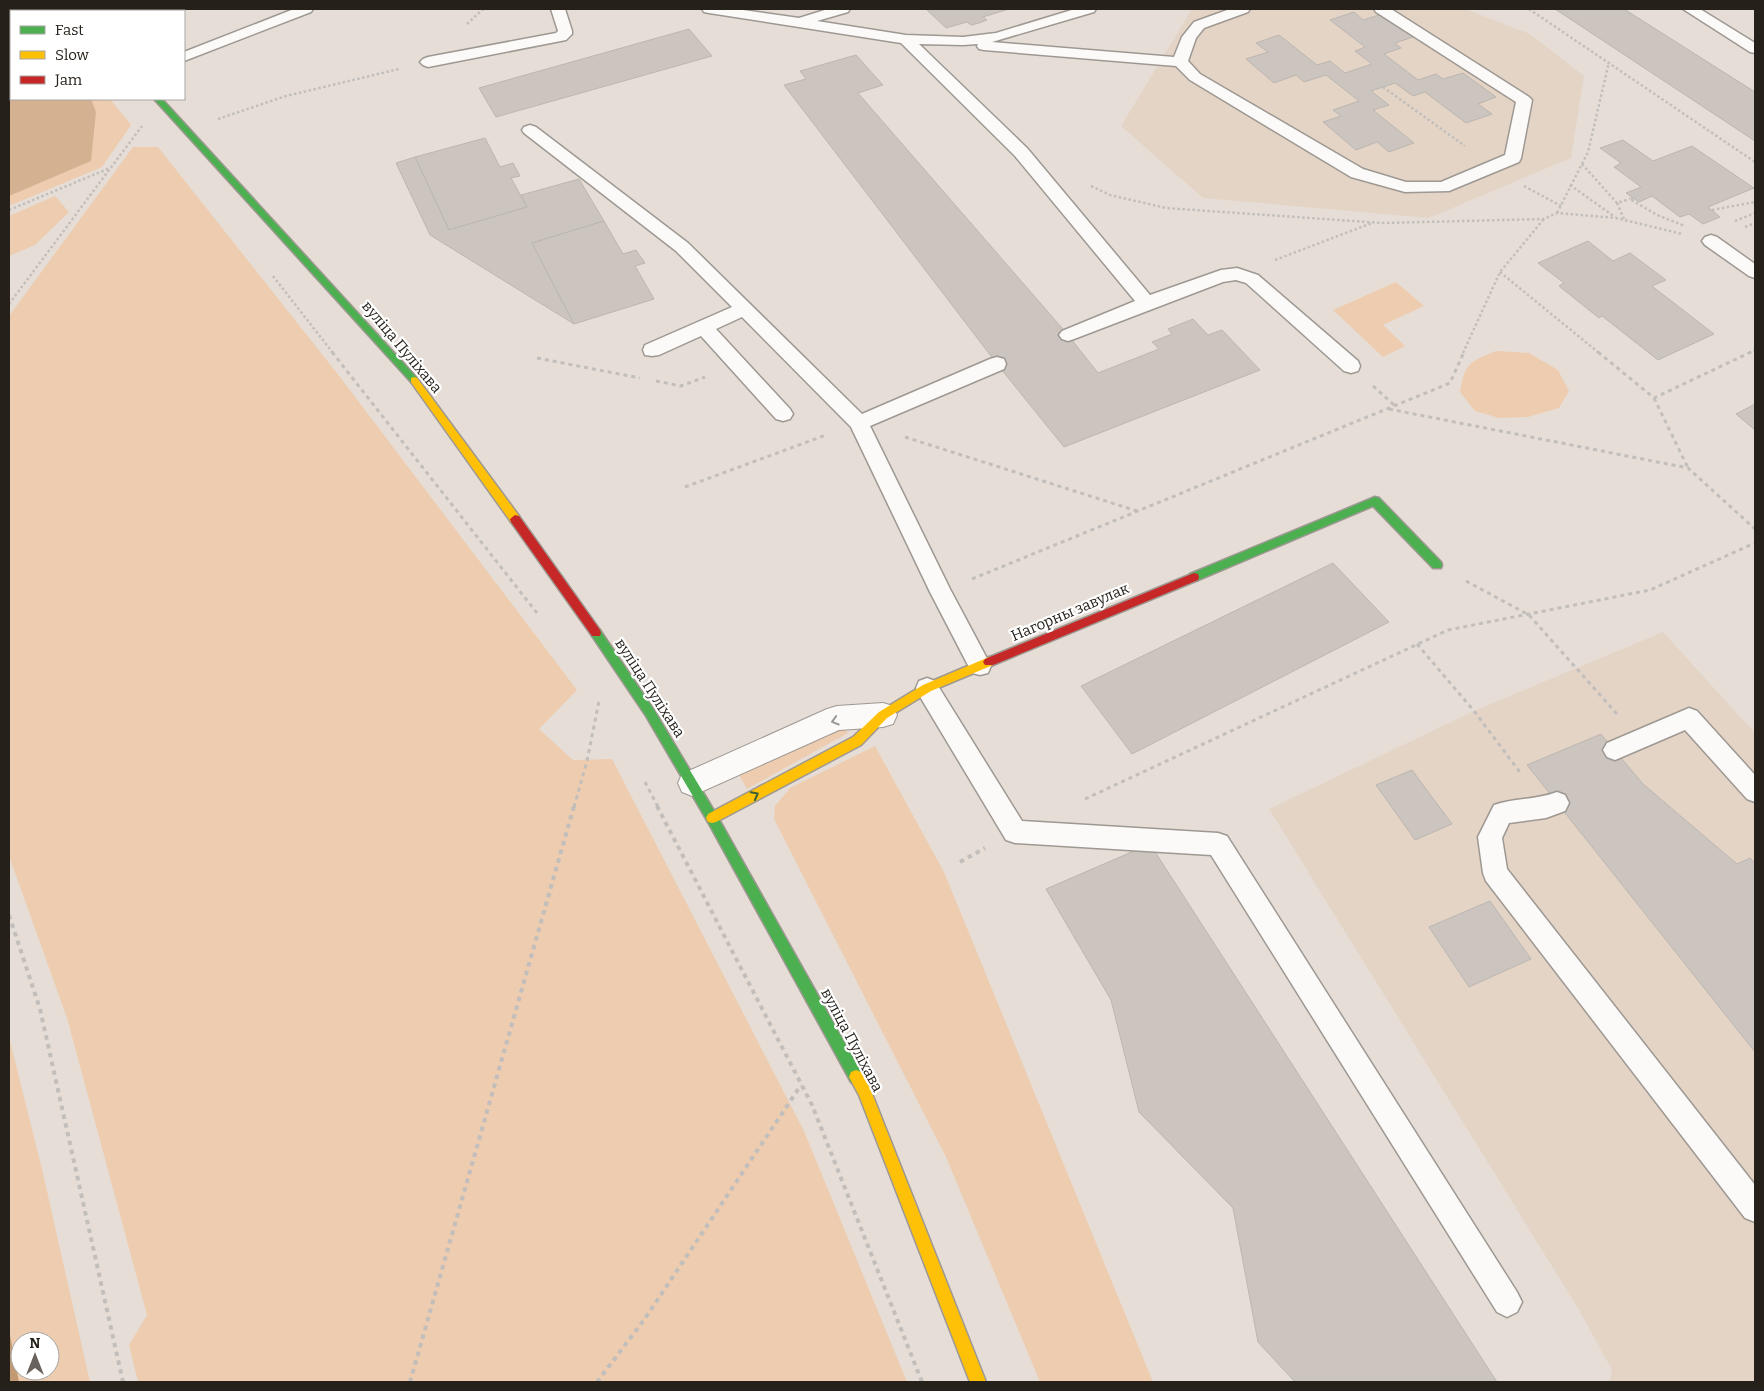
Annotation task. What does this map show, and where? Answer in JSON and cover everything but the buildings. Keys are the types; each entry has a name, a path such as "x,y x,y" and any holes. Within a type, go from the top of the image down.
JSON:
{"street":[{"name":"вуліца Пуліхава","path":"159,100 406,371 559,579 650,713 712,818 864,1091 978,1382"},
{"name":"Нагорны завулак","path":"712,818 857,741 883,715 927,688 1375,501 1437,565"},
{"path":"692,783 837,718 883,715"}],"lane":[{"path":"185,58 306,9"},
{"path":"428,62 561,37 565,34 565,31 558,9"},
{"path":"709,9 906,39 1180,62 1196,76 1357,173 1405,187 1443,187 1514,158 1524,100 1381,9"},
{"path":"799,22 843,9"},
{"path":"906,39 963,41 998,37 1089,9"},
{"path":"1180,62 1189,36 1199,25 1243,9"},
{"path":"1690,9 1755,49"},
{"path":"906,39 1021,152 1147,303"},
{"path":"530,130 682,247 859,423 941,592 980,666"},
{"path":"1711,241 1755,272"},
{"path":"1068,335 1221,276 1237,274 1252,279 1351,366"},
{"path":"652,350 745,308"},
{"path":"703,327 783,414"},
{"path":"859,423 997,364"},
{"path":"927,688 1015,832 1218,844 1507,1302"},
{"path":"1615,750 1690,718 1755,791"},
{"path":"1552,805 1502,813 1490,837 1495,873 1755,1208"}],"path":[{"path":"1529,9 1755,162"},
{"path":"210,122 286,96 428,62"},
{"path":"1557,213 1588,152 1609,62"},
{"path":"9,304 146,121"},
{"path":"1582,164 1617,202 1624,219"},
{"path":"9,210 111,168"},
{"path":"1084,182 1110,195 1166,208 1374,223 1544,219 1557,213 1624,219 1711,241 1755,223"},
{"path":"1570,185 1616,218"},
{"path":"1617,202 1630,199"},
{"path":"1712,210 1755,202"},
{"path":"941,592 1450,383 1500,272 1544,219"},
{"path":"1237,274 1374,223"},
{"path":"268,269 538,616"},
{"path":"1500,272 1654,398 1688,468 1755,529"},
{"path":"1654,398 1755,350"},
{"path":"537,358 642,378"},
{"path":"652,380 681,386 712,374"},
{"path":"1388,409 1688,468"},
{"path":"685,487 859,423 1137,511"},
{"path":"1077,803 1448,630 1650,590 1755,543"},
{"path":"1437,565 1529,615 1640,739"},
{"path":"1417,644 1552,805"},
{"path":"410,1382 584,770 600,694 605,703"},
{"path":"641,774 816,1114 922,1382"},
{"path":"9,915 40,1009 122,1382"},
{"path":"597,1382 644,1320 801,1084"}],"shaded area":[{"path":"9,9 10,100 111,100 131,125 102,167 9,206"},
{"path":"9,9 10,100 91,100 96,112 91,161 9,196"},
{"path":"1192,9 1465,9 1530,34 1584,76 1571,158 1429,218 1203,198 1121,126"},
{"path":"133,147 158,147 340,377 577,690 539,729 573,760 612,759 804,1131 907,1382 138,1382 129,1345 147,1315 67,1018 9,856 9,316"},
{"path":"55,196 69,212 35,245 9,256 9,216"},
{"path":"1396,282 1424,306 1383,325 1405,346 1383,357 1333,310"},
{"path":"1496,351 1529,353 1558,370 1569,391 1559,408 1528,417 1499,418 1475,411 1460,392 1464,374 1470,364"},
{"path":"1663,632 1755,733 1755,1382 1609,1382 1612,1370 1579,1310 1269,809 1474,711"},
{"path":"844,728 848,733 747,789 737,771 833,729"},
{"path":"875,746 944,872 1153,1382 1040,1382 946,1157 774,819 775,806 790,788"},
{"path":"9,1037 42,1169 90,1382 19,1382 60,1381 60,1331 10,1331 10,1335"},
{"path":"9,1330 10,1381 19,1382 9,1382"}],"traffic: fast":[{"path":"159,100 414,380"},
{"path":"1194,577 1375,501 1437,565"},
{"path":"596,633 650,713 712,818 856,1077"}],"traffic: slow":[{"path":"414,380 515,519"},
{"path":"712,818 857,741 883,715 927,688 989,662"},
{"path":"856,1077 864,1091 978,1382"}],"traffic: jam":[{"path":"515,519 596,633"},
{"path":"989,662 1194,577"}]}
